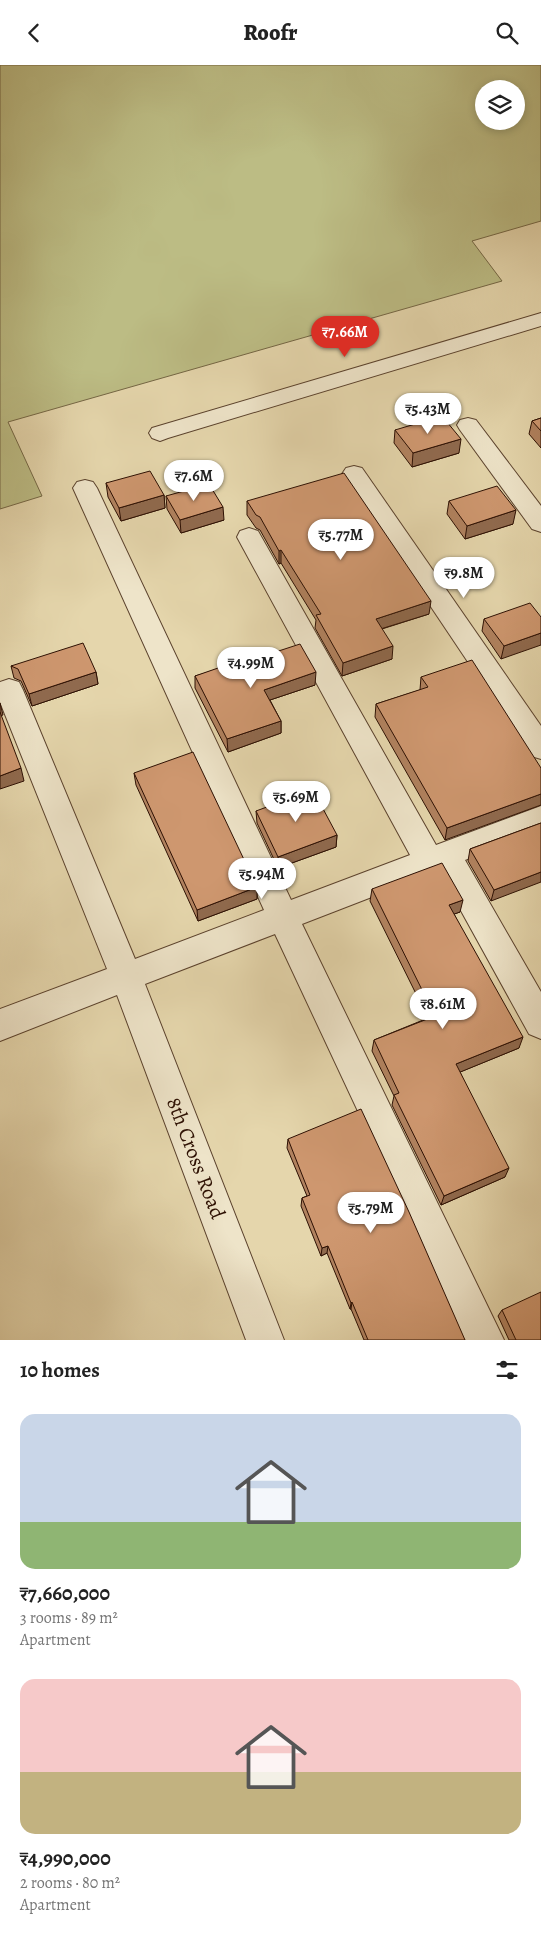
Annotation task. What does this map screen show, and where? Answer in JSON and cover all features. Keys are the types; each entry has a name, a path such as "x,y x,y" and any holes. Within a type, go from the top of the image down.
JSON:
{"street":[{"path":"160,433 541,319"},
{"path":"468,425 541,523"},
{"path":"354,474 541,748"},
{"path":"85,488 283,917 485,1340"},
{"path":"249,537 438,858 541,1023"},
{"name":"8th Cross Road","path":"9,690 126,976 265,1340"},
{"path":"0,1025 541,818"}],"green space":[{"path":"0,65 541,65 541,221 472,241 502,281 8,422 42,496 0,509"}],"building":[{"path":"442,416 461,439 413,453 395,430"},
{"path":"541,418 541,431 532,421"},
{"path":"150,471 164,495 119,508 106,483"},
{"path":"344,473 431,601 376,619 393,646 343,663 316,615 321,614 281,550 279,551 260,517 256,515 247,501"},
{"path":"209,484 223,507 180,520 166,496"},
{"path":"497,486 516,510 467,526 449,501"},
{"path":"530,603 541,617 541,633 504,646 484,619"},
{"path":"83,643 96,672 29,694 18,669 11,666"},
{"path":"300,644 316,672 264,690 281,721 227,739 195,676 247,658 248,661"},
{"path":"472,660 541,768 541,794 447,828 376,704 428,687 421,677"},
{"path":"0,712 21,768 0,776"},
{"path":"193,752 257,887 197,910 134,773"},
{"path":"313,790 337,835 278,857 256,811"},
{"path":"541,823 541,872 494,890 470,849"},
{"path":"442,863 463,900 449,905 523,1037 456,1064 509,1168 444,1196 394,1095 399,1093 374,1040 435,1016 372,889"},
{"path":"361,1109 465,1340 368,1340 328,1246 322,1248 302,1198 310,1195 288,1139"},
{"path":"541,1292 541,1340 516,1340 502,1310"}]}
